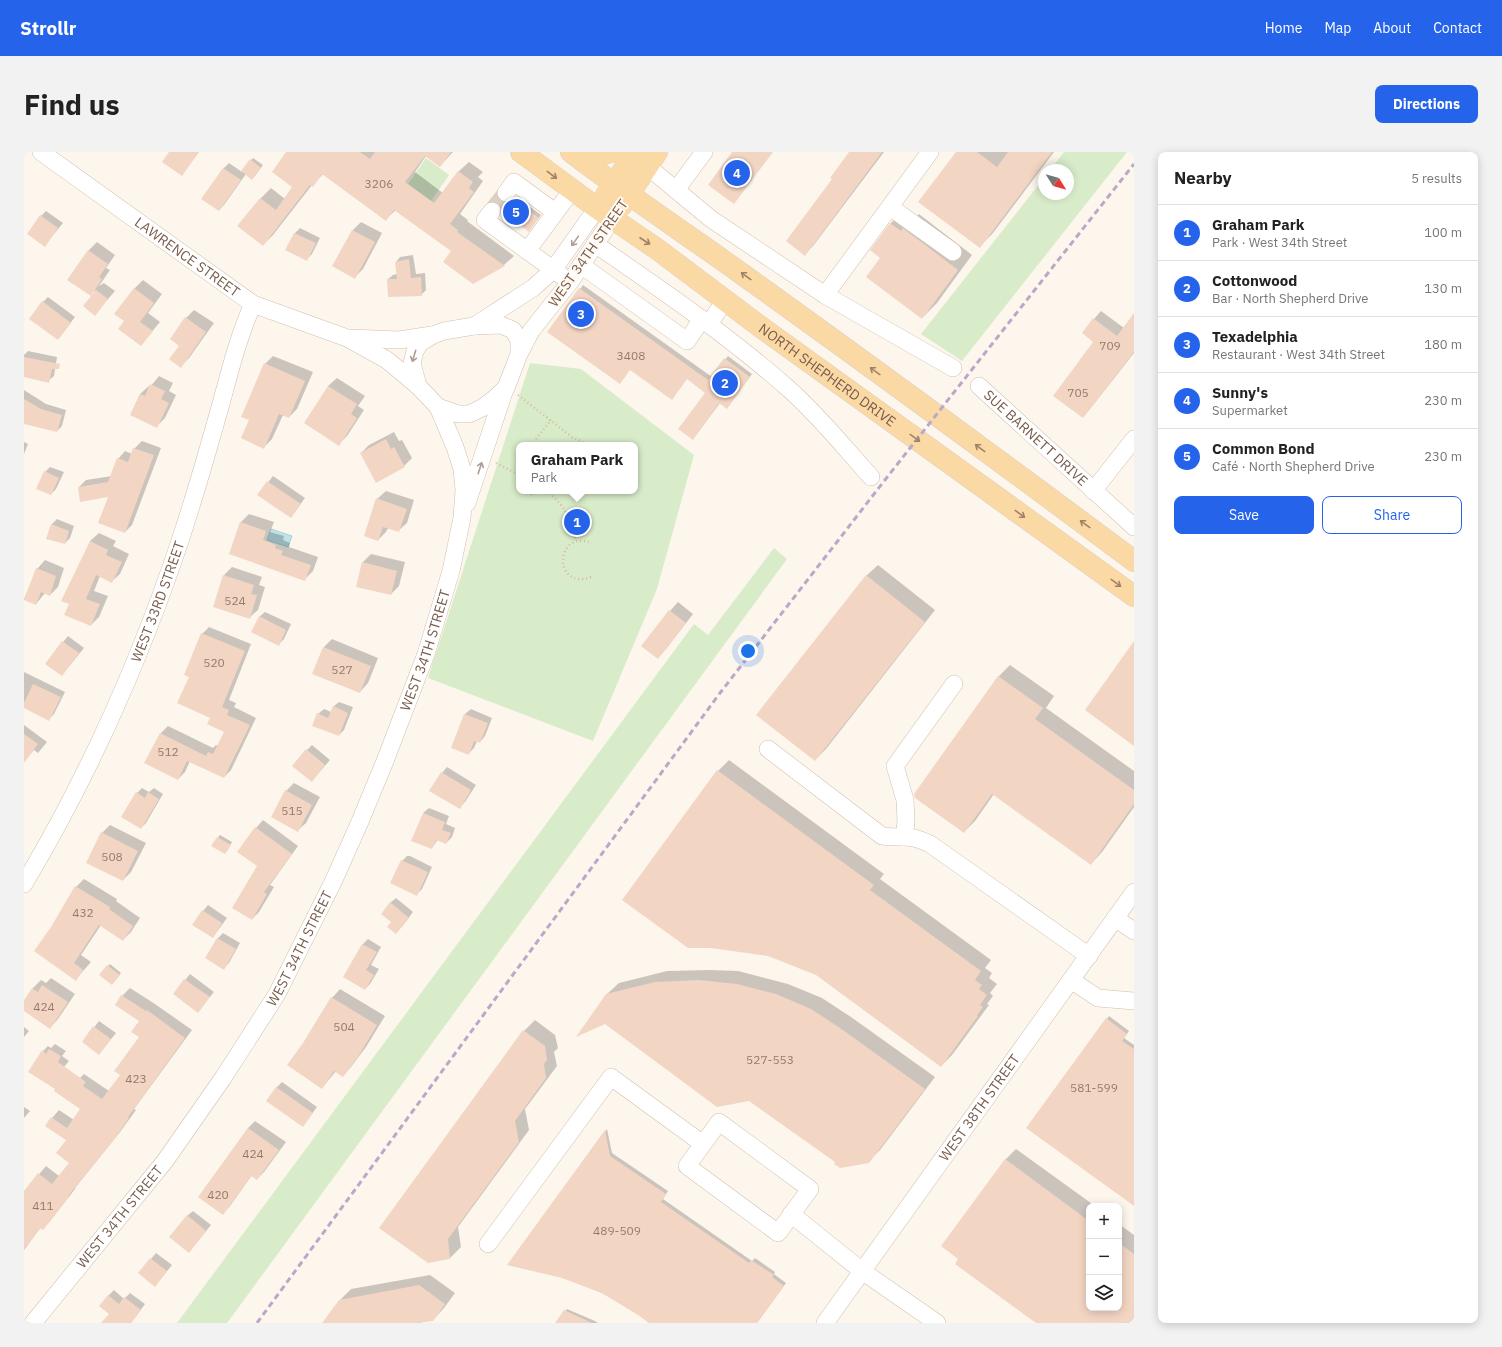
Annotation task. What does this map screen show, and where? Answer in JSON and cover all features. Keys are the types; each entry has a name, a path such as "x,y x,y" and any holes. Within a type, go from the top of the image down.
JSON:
{"main road":[{"name":"NORTH SHEPHERD DRIVE","path":"521,152 604,214 657,249 725,300 1134,596"},
{"path":"571,152 776,298 1134,561"},
{"path":"583,152 591,155 600,155 612,152"},
{"name":"WEST 34TH STREET","path":"604,214 646,157"}],"street":[{"name":"LAWRENCE STREET","path":"41,152 253,304 347,338 387,360 418,386"},
{"path":"676,190 704,152"},
{"path":"825,295 930,152"},
{"path":"646,157 676,190 710,219 825,295 953,368"},
{"path":"510,187 555,212"},
{"path":"530,246 572,190"},
{"path":"890,207 953,252"},
{"path":"493,210 553,270 570,282"},
{"name":"WEST 34TH STREET","path":"519,354 530,331 570,282 595,244 604,214"},
{"name":"WEST 34TH STREET","path":"474,326 533,288 553,270 604,214"},
{"path":"595,244 705,322 790,390 819,419 870,477"},
{"path":"581,265 687,341 725,300"},
{"name":"WEST 33RD STREET","path":"24,884 76,791 138,654 180,541 243,326 253,304"},
{"path":"501,325 513,330 519,340 519,354 506,388 482,408 469,414 458,414 438,407 418,386 412,363 414,351 420,343 433,335 444,331 474,326 501,325"},
{"name":"LAWRENCE STREET","path":"347,338 399,340 433,335"},
{"name":"SUE BARNETT DRIVE","path":"979,386 1134,527"},
{"name":"WEST 34TH STREET","path":"33,1323 165,1161 223,1078 277,994 333,882 385,761 426,654 451,571 462,518 506,388"},
{"name":"WEST 34TH STREET","path":"438,407 456,447 462,469 464,490 462,518"},
{"name":"SUE BARNETT DRIVE","path":"1093,491 1134,439"},
{"path":"904,837 906,822 905,800 895,766 954,684"},
{"path":"768,749 882,836 891,838 916,838 930,844 1089,956"},
{"name":"WEST 38TH STREET","path":"825,1323 1134,892"},
{"path":"1115,918 1134,931"},
{"path":"1071,980 1098,998 1134,1001"},
{"path":"488,1244 611,1077 703,1144"},
{"path":"719,1122 810,1189 791,1214 778,1233 687,1166 719,1122"},
{"path":"791,1214 862,1272 937,1323"}],"path":[{"path":"506,388 514,392 572,437 583,442"},
{"path":"536,440 551,420"},
{"path":"483,456 516,473"},
{"path":"550,494 559,502 568,514 576,541"},
{"path":"591,577 583,580 570,576 564,567 562,560 565,550 576,541 583,540 592,543"}],"green space":[{"path":"1064,152 1127,152 962,361 921,334 1038,186 1038,200 1074,200 1074,164 1055,164"},
{"path":"426,158 449,175 431,201 408,184"},
{"path":"530,363 581,369 694,455 657,589 593,741 428,678"},
{"path":"774,548 787,559 227,1323 177,1323 694,624 708,635"}],"water":[{"path":"271,529 292,536 288,547 267,540"}],"building":[{"path":"169,152 199,152 182,176 162,162"},
{"path":"286,152 360,152 370,159 375,152 451,152 440,167 425,156 405,182 434,203 458,171 473,182 469,188 474,192 450,224 458,230 457,232 505,266 473,284 443,262 451,251 394,210 386,221 322,174 313,187 310,185 263,246 237,226 260,198 276,210 292,187 272,172"},
{"path":"732,152 773,152 734,204 708,185"},
{"path":"849,152 882,152 805,256 786,241 832,179 830,178"},
{"path":"956,152 977,152 997,167 1008,152 1052,152 1043,164 1038,164 1038,171 980,248 918,202"},
{"path":"250,159 261,168 252,180 241,171"},
{"path":"223,168 241,180 219,211 201,199"},
{"path":"497,196 500,201 505,203 514,199 539,218 529,232 508,216 507,218 501,214 501,207 498,203 493,201"},
{"path":"40,215 58,228 45,247 27,234"},
{"path":"890,223 901,231 903,228 958,270 922,319 866,277 880,258 870,250"},
{"path":"352,230 375,242 355,279 332,266"},
{"path":"294,233 316,243 307,261 285,250"},
{"path":"88,250 108,264 99,277 102,279 91,296 67,280"},
{"path":"409,259 411,278 421,277 422,296 388,297 387,279 397,279 395,262"},
{"path":"134,288 154,303 140,322 153,331 141,346 118,329 124,321 114,314"},
{"path":"579,288 708,380 724,358 750,377 727,409 719,403 693,440 678,429 705,393 687,379 672,400 630,370 620,384 547,332"},
{"path":"96,290 108,299 95,316 83,306"},
{"path":"42,301 71,323 58,340 29,319"},
{"path":"1134,313 1134,352 1083,418 1053,396 1093,342 1082,333 1093,318 1117,336"},
{"path":"185,317 206,332 181,368 169,359 179,346 170,339"},
{"path":"24,357 60,364 59,369 52,369 49,383 24,377"},
{"path":"264,363 305,381 289,418 279,414 264,449 241,438 249,420 241,417"},
{"path":"150,384 165,391 161,399 169,403 157,428 130,415 140,394 145,396"},
{"path":"328,386 357,404 351,414 357,418 339,446 304,423"},
{"path":"24,399 41,409 62,415 57,432 24,424"},
{"path":"386,439 391,449 394,447 405,467 376,483 360,453"},
{"path":"133,448 154,455 125,533 98,523 108,497 80,502 78,487 108,482 117,458 128,462"},
{"path":"44,471 59,478 51,495 36,489"},
{"path":"267,481 301,504 291,518 257,495"},
{"path":"376,498 407,509 399,532 383,527 378,541 364,536"},
{"path":"240,522 266,531 263,540 276,545 275,548 283,551 281,555 311,565 305,581 229,554"},
{"path":"51,524 69,531 65,544 46,539"},
{"path":"90,541 108,550 106,555 122,562 112,583 96,575 86,599 100,604 91,626 64,615 69,604 61,601"},
{"path":"362,562 397,571 391,595 356,587"},
{"path":"36,568 56,576 50,596 41,592 36,605 24,600"},
{"path":"223,575 254,585 251,594 257,595 250,619 213,607"},
{"path":"866,575 925,622 815,761 756,715"},
{"path":"669,610 686,623 658,659 641,646"},
{"path":"259,616 286,630 279,646 251,632"},
{"path":"201,633 245,651 222,707 229,710 227,715 250,725 224,778 187,761 178,780 144,763 160,733 206,756 208,752 213,754 224,732 207,724 210,718 177,703 189,677 184,675"},
{"path":"62,641 79,653 62,676 45,664"},
{"path":"1134,641 1134,746 1085,710"},
{"path":"323,647 371,666 360,693 312,674"},
{"path":"998,676 1043,708 1035,719 1134,790 1134,804 1091,865 992,794 964,833 915,798 914,794"},
{"path":"33,684 61,697 49,721 24,708 24,703"},
{"path":"333,706 348,713 339,736 312,726 317,713 328,718"},
{"path":"464,714 488,723 480,743 474,741 469,755 451,748"},
{"path":"24,734 38,744 24,763"},
{"path":"306,749 325,765 312,782 292,766"},
{"path":"717,770 874,885 870,890 981,971 975,980 982,985 979,989 987,995 980,1005 983,1007 941,1067 816,975 768,956 711,948 688,948 622,900"},
{"path":"441,772 471,790 460,809 429,791"},
{"path":"285,790 312,805 298,832 271,817"},
{"path":"136,792 145,798 148,792 159,799 141,829 121,817"},
{"path":"423,813 445,822 442,830 451,833 446,844 436,840 432,849 411,841"},
{"path":"255,827 292,854 264,892 267,894 252,920 232,908 257,866 237,852"},
{"path":"101,832 138,851 123,881 86,863"},
{"path":"217,837 231,845 225,854 211,846"},
{"path":"401,860 428,872 417,896 390,883"},
{"path":"75,886 110,907 109,909 133,926 123,941 99,925 74,963 83,970 76,981 34,951 51,927"},
{"path":"390,902 409,918 396,934 387,927 391,922 381,914"},
{"path":"202,910 222,923 213,938 192,925"},
{"path":"217,938 236,949 224,970 205,958"},
{"path":"362,944 377,952 366,970 374,975 365,990 343,977"},
{"path":"107,965 120,975 112,985 99,975"},
{"path":"184,979 210,997 198,1013 173,994"},
{"path":"699,980 737,984 776,994 811,1009 925,1089 869,1163 840,1168 834,1164 835,1162 749,1101 717,1107 605,1024 576,1037 606,994 655,982"},
{"path":"42,985 68,1002 50,1029 24,1011 24,1000 32,988 38,992"},
{"path":"121,995 146,1011 147,1010 185,1038 128,1117 129,1118 113,1141 68,1196 69,1197 43,1230 40,1228 24,1249 24,1191 38,1173 52,1184 69,1163 56,1153 66,1140 45,1126 51,1117 67,1128 80,1109 54,1091 55,1089 28,1072 42,1050 46,1054 49,1049 61,1056 58,1062 86,1082 83,1086 102,1099 120,1075 114,1071 139,1037 131,1032 139,1021 115,1005"},
{"path":"331,997 377,1025 358,1057 343,1077 334,1071 322,1089 287,1065 303,1043"},
{"path":"1106,1018 1127,1034 1122,1041 1134,1049 1134,1206 1026,1128"},
{"path":"93,1026 111,1039 99,1055 82,1042"},
{"path":"523,1030 545,1046 547,1060 544,1064 546,1078 515,1121 519,1142 448,1239 450,1259 428,1263 379,1228"},
{"path":"276,1087 313,1113 303,1127 266,1101"},
{"path":"248,1128 279,1150 257,1180 251,1176 223,1215 198,1197"},
{"path":"605,1130 610,1156 666,1194 661,1202 749,1263 751,1260 774,1275 772,1277 784,1286 757,1323 649,1323 602,1293 562,1278 507,1265"},
{"path":"1005,1159 1086,1219 1086,1311 1122,1311 1122,1245 1134,1254 1134,1323 1036,1323 955,1264 958,1259 941,1246"},
{"path":"187,1215 206,1231 189,1253 169,1237"},
{"path":"150,1258 167,1271 155,1287 138,1273"},
{"path":"419,1285 445,1304 433,1321 418,1323 322,1323 339,1300"},
{"path":"108,1295 119,1304 124,1297 141,1310 131,1323 101,1323 109,1314 99,1306"},
{"path":"564,1310 592,1323 555,1323"}],"tunnel":[{"path":"494,208 506,193"}],"railway":[{"path":"257,1323 720,693 888,476 1134,164"}],"place":[{"name":"Sunny's","path":"737,173"},
{"name":"Common Bond","path":"516,212"},
{"name":"Texadelphia","path":"581,314"},
{"name":"Cottonwood","path":"725,383"},
{"name":"Graham Park","path":"577,522"}]}
